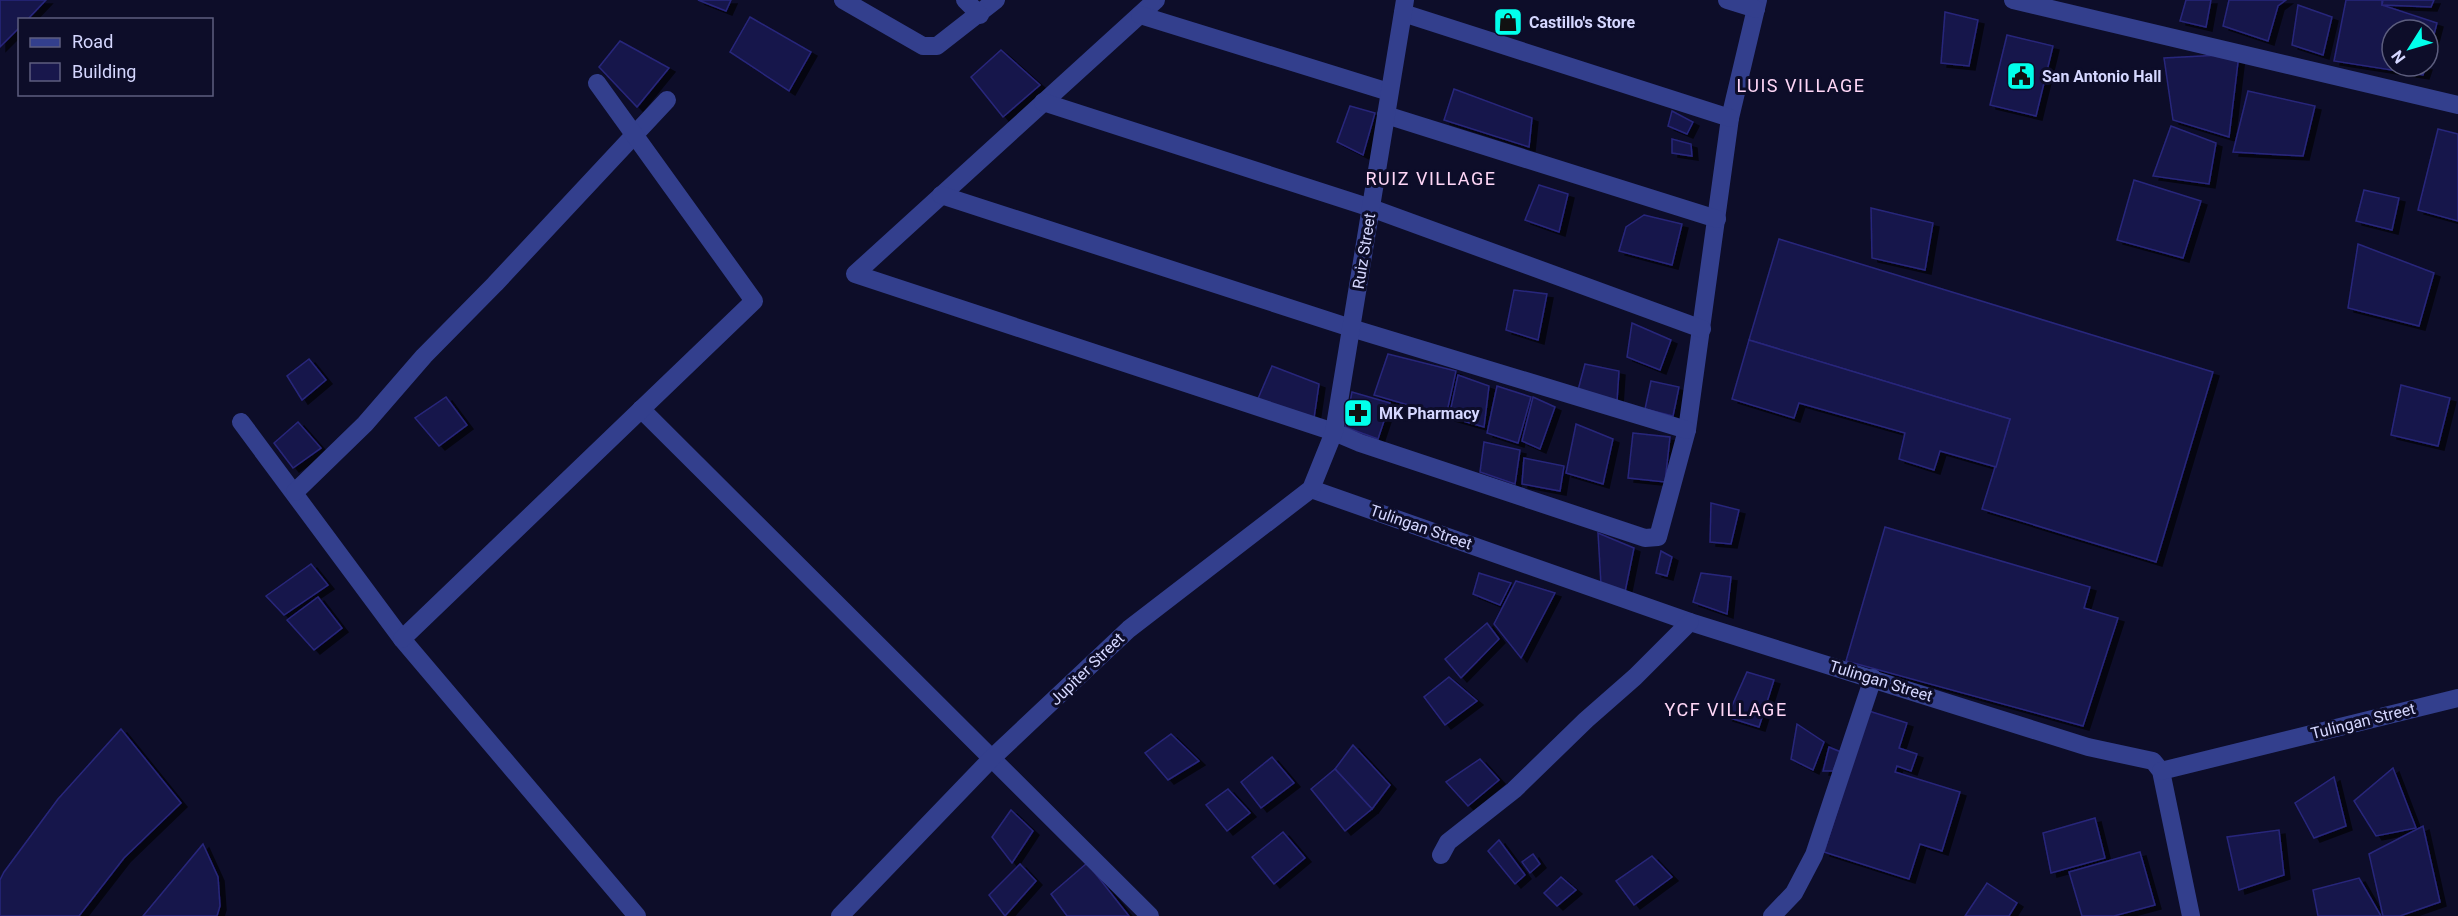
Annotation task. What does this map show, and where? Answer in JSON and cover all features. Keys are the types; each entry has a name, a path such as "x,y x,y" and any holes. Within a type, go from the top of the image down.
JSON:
{"street":[{"path":"843,0 923,46 937,46 980,15 996,0"},
{"path":"965,0 980,15"},
{"path":"1156,0 855,274 1335,432 1645,538 1658,537 1687,430 1730,118 1757,5 1727,0"},
{"path":"2013,0 2458,105"},
{"path":"1404,6 1730,118"},
{"name":"Ruiz Street","path":"1335,432 1404,6"},
{"path":"1140,15 1389,92"},
{"path":"402,639 754,301 597,83"},
{"path":"295,492 364,424 424,356 495,284 667,100"},
{"path":"1043,102 1371,208 1702,329"},
{"path":"1386,115 1717,219"},
{"path":"941,195 1351,328 1687,430"},
{"path":"641,409 1150,916"},
{"path":"241,422 402,639 637,916"},
{"path":"1311,489 1335,432"},
{"name":"Jupiter Street","path":"840,916 992,758 1150,611 1311,489"},
{"name":"Tulingan Street","path":"1311,489 1690,622 2088,747 2153,761 2161,771 2458,698"},
{"path":"1441,855 1448,842 1514,790 1586,720 1635,677 1690,622"},
{"path":"1773,916 1794,893 1814,855 1873,678"},
{"path":"2161,771 2191,916"}],"building":[{"path":"0,0 46,0 29,18 18,18 18,29 0,47"},
{"path":"698,0 731,0 726,11"},
{"path":"2186,0 2211,0 2206,27 2180,21"},
{"path":"2229,0 2286,0 2278,6 2268,41 2223,26"},
{"path":"2346,0 2382,0 2382,5 2422,18 2380,18 2380,68 2334,61"},
{"path":"2383,0 2434,0 2431,7 2382,5"},
{"path":"2298,5 2332,17 2323,55 2292,45"},
{"path":"1945,12 1978,20 1969,66 1941,63"},
{"path":"750,17 811,52 789,91 730,52"},
{"name":"San Antonio Hall","path":"2007,35 2053,46 2036,116 1990,105"},
{"path":"620,41 669,68 637,107 599,67"},
{"path":"1001,50 1040,85 1003,117 971,77"},
{"path":"2239,54 2229,137 2173,120 2164,58"},
{"path":"1454,89 1532,118 1529,147 1444,120"},
{"path":"2248,91 2315,106 2303,156 2233,152"},
{"path":"1350,106 1375,113 1363,155 1337,142"},
{"path":"1672,111 1693,122 1687,134 1668,126"},
{"path":"2171,126 2216,143 2209,184 2153,176"},
{"path":"2438,129 2458,134 2458,221 2418,210"},
{"path":"1672,139 1691,144 1692,156 1672,153"},
{"path":"2134,180 2201,201 2183,258 2117,240"},
{"path":"1539,185 1568,194 1559,232 1525,220"},
{"path":"2364,190 2399,198 2392,230 2356,221"},
{"path":"1871,208 1933,223 1925,270 1872,258"},
{"path":"1644,215 1682,224 1672,265 1619,251 1626,227"},
{"path":"1779,239 2213,372 2156,562 1982,509 2010,419 1749,340"},
{"path":"2358,244 2434,273 2419,326 2348,308"},
{"path":"1514,290 1547,294 1538,340 1506,330"},
{"path":"1632,323 1671,340 1660,370 1627,357"},
{"path":"1749,340 2010,419 1996,467 1940,451 1934,470 1899,459 1905,433 1799,403 1794,418 1732,399"},
{"path":"1388,354 1456,371 1446,416 1374,395"},
{"path":"309,359 326,380 302,400 287,376"},
{"path":"1585,364 1619,371 1617,401 1578,390"},
{"path":"1272,366 1319,384 1314,418 1257,401"},
{"path":"1458,375 1489,386 1484,427 1449,417"},
{"path":"1651,381 1679,387 1673,416 1645,409"},
{"path":"2401,385 2450,398 2438,446 2391,435"},
{"path":"1497,386 1531,397 1518,443 1487,433"},
{"path":"1352,392 1390,403 1378,439 1345,427"},
{"path":"446,397 467,425 439,446 415,418"},
{"path":"1533,397 1555,407 1540,449 1522,441"},
{"path":"298,422 321,448 293,468 274,443"},
{"path":"1576,424 1613,439 1603,484 1566,473"},
{"path":"1633,433 1670,437 1665,482 1628,478"},
{"path":"1484,442 1520,450 1515,484 1480,472"},
{"path":"1524,458 1564,466 1560,491 1522,484"},
{"path":"1711,503 1739,510 1731,544 1710,542"},
{"path":"1885,527 2090,587 2084,608 2118,618 2083,726 1846,661"},
{"path":"1598,533 1634,548 1625,592 1601,585"},
{"path":"1661,551 1672,557 1667,576 1656,573"},
{"path":"311,564 328,585 284,615 266,596"},
{"path":"1479,573 1511,583 1500,605 1473,594"},
{"path":"1701,573 1731,577 1727,614 1693,602"},
{"path":"1516,581 1555,593 1521,658 1494,624"},
{"path":"318,597 342,628 314,650 287,620"},
{"path":"1487,623 1499,639 1461,678 1445,659"},
{"path":"1747,672 1774,680 1759,727 1727,717"},
{"path":"1449,677 1477,701 1445,725 1424,697"},
{"path":"1869,711 1907,723 1899,748 1917,754 1911,771 1897,766 1895,772 1960,792 1942,851 1920,844 1909,879 1824,852"},
{"path":"1797,724 1824,742 1813,770 1791,759"},
{"path":"121,729 181,803 124,858 79,916 0,916 0,880 4,872 58,799"},
{"path":"1171,734 1199,761 1168,780 1145,753"},
{"path":"1353,745 1390,785 1372,809 1335,769"},
{"path":"1829,747 1841,752 1833,771 1823,771"},
{"path":"1272,757 1294,783 1261,808 1241,782"},
{"path":"1480,759 1499,780 1468,806 1446,782"},
{"path":"2393,768 2416,828 2376,836 2354,801"},
{"path":"1335,769 1372,809 1345,831 1311,789"},
{"path":"2334,777 2346,826 2314,838 2295,803"},
{"path":"1228,789 1250,813 1227,831 1206,805"},
{"path":"1011,810 1033,831 1012,863 992,837"},
{"path":"2095,818 2105,858 2051,873 2043,833"},
{"path":"2423,826 2440,902 2400,916 2383,916 2369,854"},
{"path":"2279,830 2284,875 2239,890 2227,837"},
{"path":"1283,832 1305,858 1274,884 1252,857"},
{"path":"1499,840 1525,875 1515,884 1488,851"},
{"path":"203,844 218,877 220,906 217,916 143,916"},
{"path":"2140,852 2155,905 2114,916 2082,916 2069,872"},
{"path":"1533,854 1540,864 1530,873 1522,862"},
{"path":"1652,856 1672,877 1634,905 1616,881"},
{"path":"1087,863 1129,916 1067,916 1051,894"},
{"path":"1020,864 1036,881 1005,916 989,895"},
{"path":"1561,877 1576,890 1557,906 1544,893"},
{"path":"2359,878 2381,916 2318,916 2313,890"},
{"path":"1987,883 2017,903 2009,916 1965,916"}],"place":[{"name":"Castillo's Store","path":"1508,22"},
{"name":"San Antonio Hall","path":"2021,76"},
{"name":"MK Pharmacy","path":"1358,413"}],"district":[{"name":"LUIS VILLAGE","path":"1801,85"},
{"name":"RUIZ VILLAGE","path":"1431,178"},
{"name":"YCF VILLAGE","path":"1726,709"}]}
